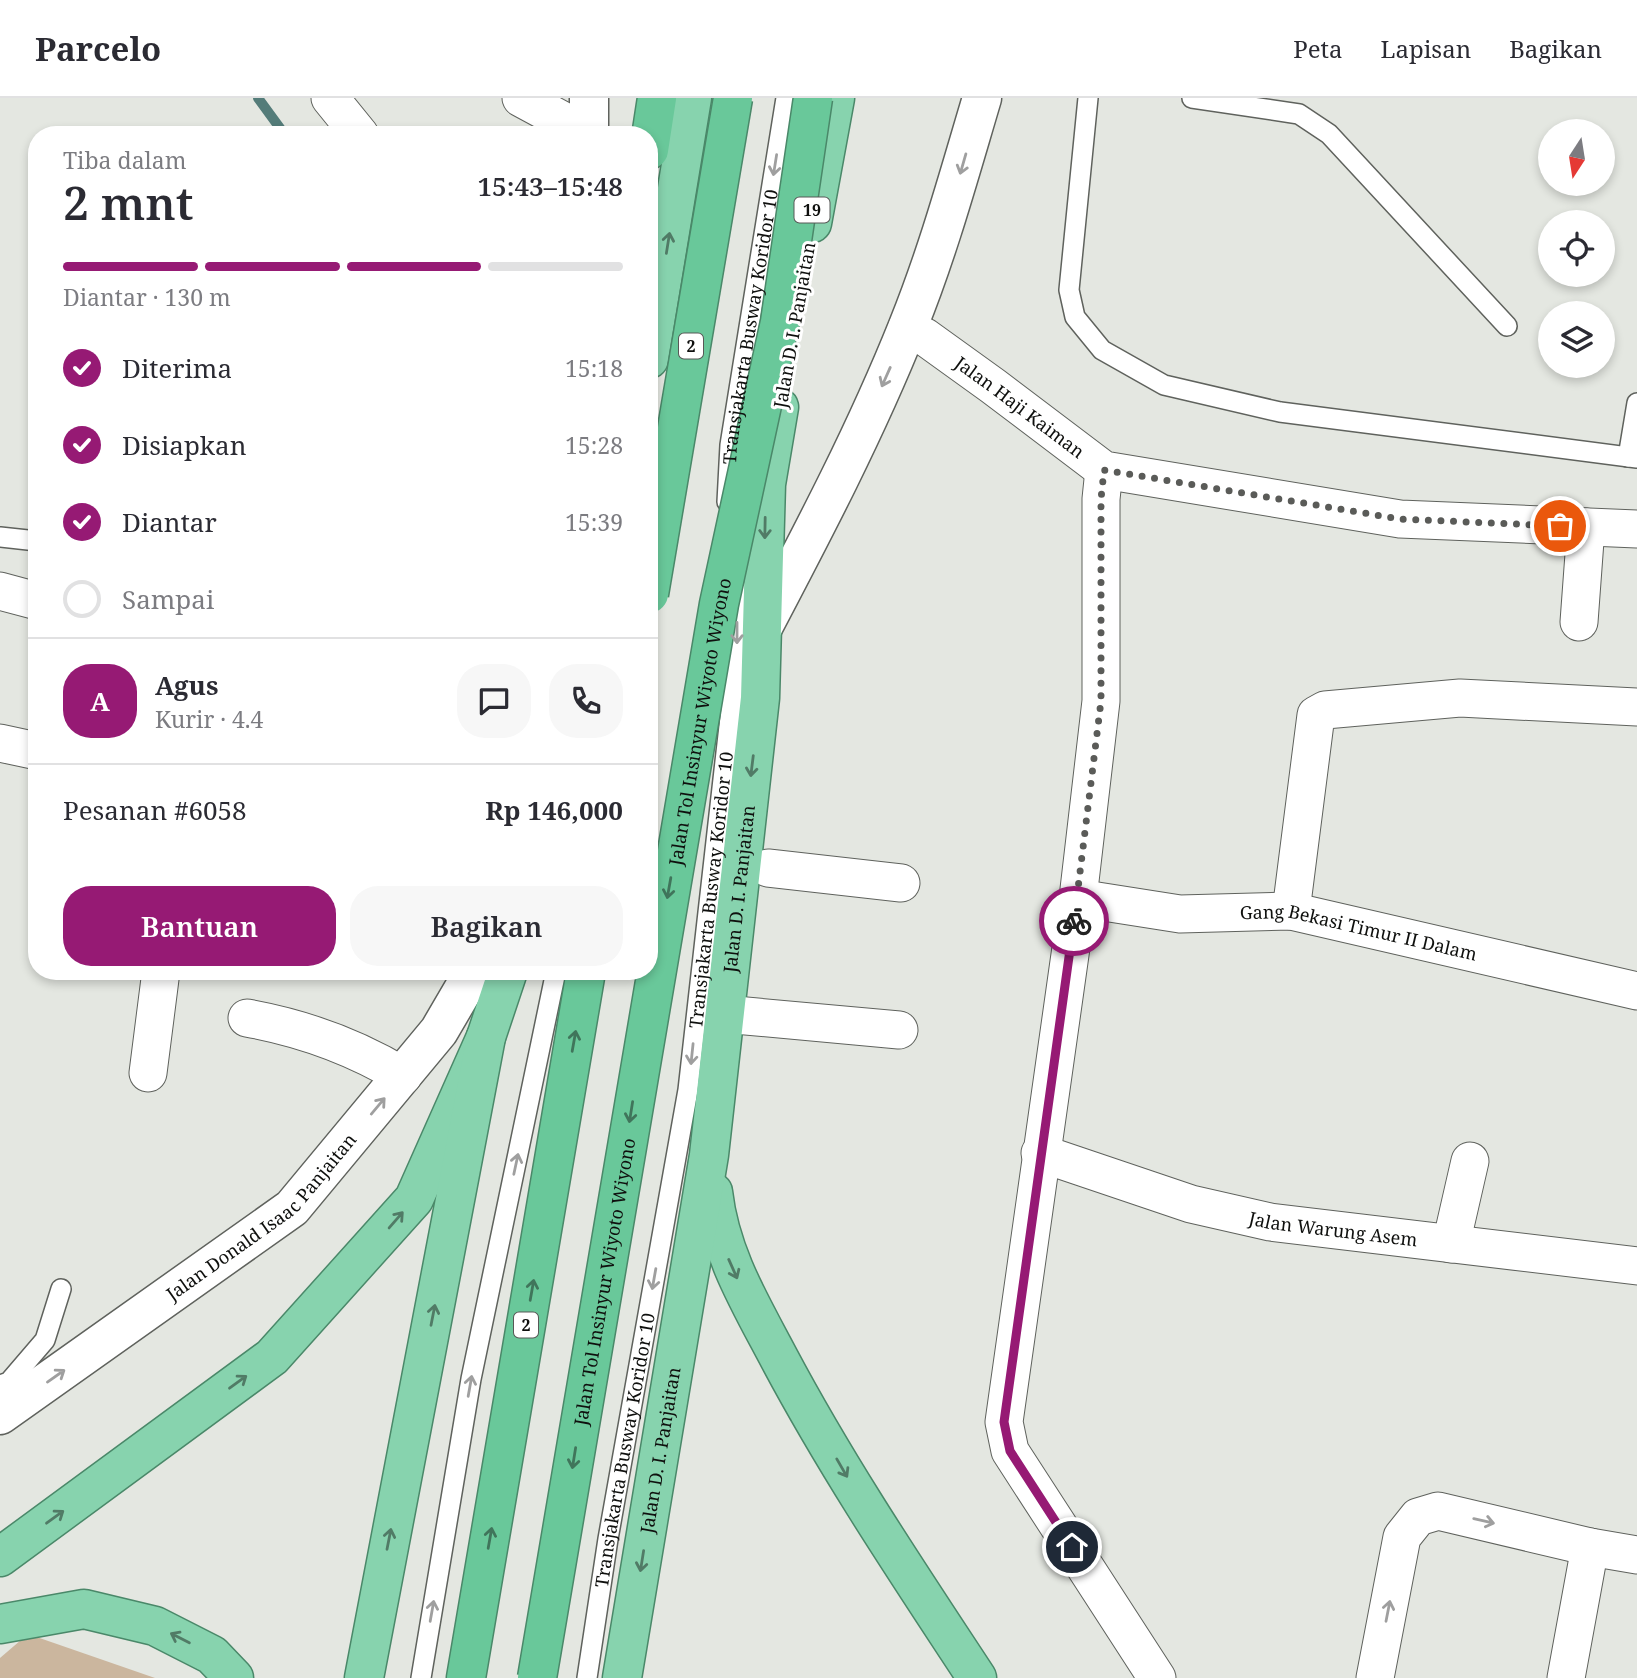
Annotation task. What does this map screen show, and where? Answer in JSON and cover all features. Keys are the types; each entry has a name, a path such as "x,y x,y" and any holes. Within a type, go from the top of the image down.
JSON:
{"highway":[{"path":"653,126 657,98"},
{"path":"658,304 692,98"},
{"path":"715,203 727,98"},
{"name":"2","path":"658,541 735,98"},
{"name":"Jalan Tol Insinyur Wiyoto Wiyono","path":"658,964 719,604 780,322 813,98"},
{"name":"19","path":"780,322 831,141 837,98"},
{"name":"Jalan D. I. Panjaitan","path":"622,1678 709,1155 760,698 766,484 837,98"},
{"path":"0,1557 272,1357 414,1199 486,1037 505,980"},
{"name":"2","path":"466,1678 584,980"},
{"name":"Jalan Tol Insinyur Wiyoto Wiyono","path":"537,1678 655,980"},
{"path":"364,1678 486,1037"},
{"path":"709,1155 717,1225 732,1269 800,1396 865,1507 977,1678"},
{"path":"0,1624 85,1609 155,1626 212,1655 234,1678"}],"street":[{"path":"330,98 353,126"},
{"path":"521,98 571,125 589,121"},
{"path":"762,629 844,474 907,328 943,233 982,98"},
{"name":"Jalan Haji Kaiman","path":"907,328 925,337 993,386 1104,470 1400,519 1637,529"},
{"path":"1104,470 1101,499 1101,701 1077,898 1004,1422 1010,1451 1157,1678"},
{"path":"1580,622 1586,527"},
{"path":"0,592 28,599"},
{"path":"1291,911 1316,715 1325,710 1460,698 1637,707"},
{"path":"0,743 28,749"},
{"path":"768,867 901,883"},
{"name":"Gang Bekasi Timur II Dalam","path":"1077,898 1180,914 1291,911 1637,991"},
{"path":"148,1073 159,980"},
{"name":"Jalan Donald Isaac Panjaitan","path":"0,1415 292,1208 439,1031 469,980"},
{"path":"724,1014 899,1030"},
{"path":"247,1018 322,1038 368,1055 403,1076"},
{"name":"Jalan Warung Asem","path":"1040,1153 1191,1204 1270,1222 1637,1266"},
{"path":"1451,1244 1470,1161"},
{"path":"1375,1678 1402,1537 1418,1517 1438,1511 1590,1547 1637,1555"},
{"path":"1566,1678 1590,1547"}],"lane":[{"path":"658,491 735,98"},
{"name":"Transjakarta Busway Koridor 10","path":"587,1678 608,1539 688,1090 737,655 737,600 727,477 786,98"},
{"path":"1088,98 1069,290 1076,317 1102,350 1164,384 1280,412 1633,458 1637,403"},
{"path":"1192,98 1299,114 1329,134 1507,326"},
{"path":"0,537 28,540"},
{"path":"421,1678 471,1379 554,980"},
{"path":"0,1385 9,1382 45,1340 61,1289"}],"shaded area":[{"path":"28,1634 155,1678 0,1678 0,1658"}],"waterway":[{"path":"258,98 278,126"}],"way so far":[{"path":"1074,921 1101,701 1101,499 1104,470 1400,519 1560,526"}],"route":[{"path":"1072,1547 1010,1451 1004,1422 1074,921"}]}
